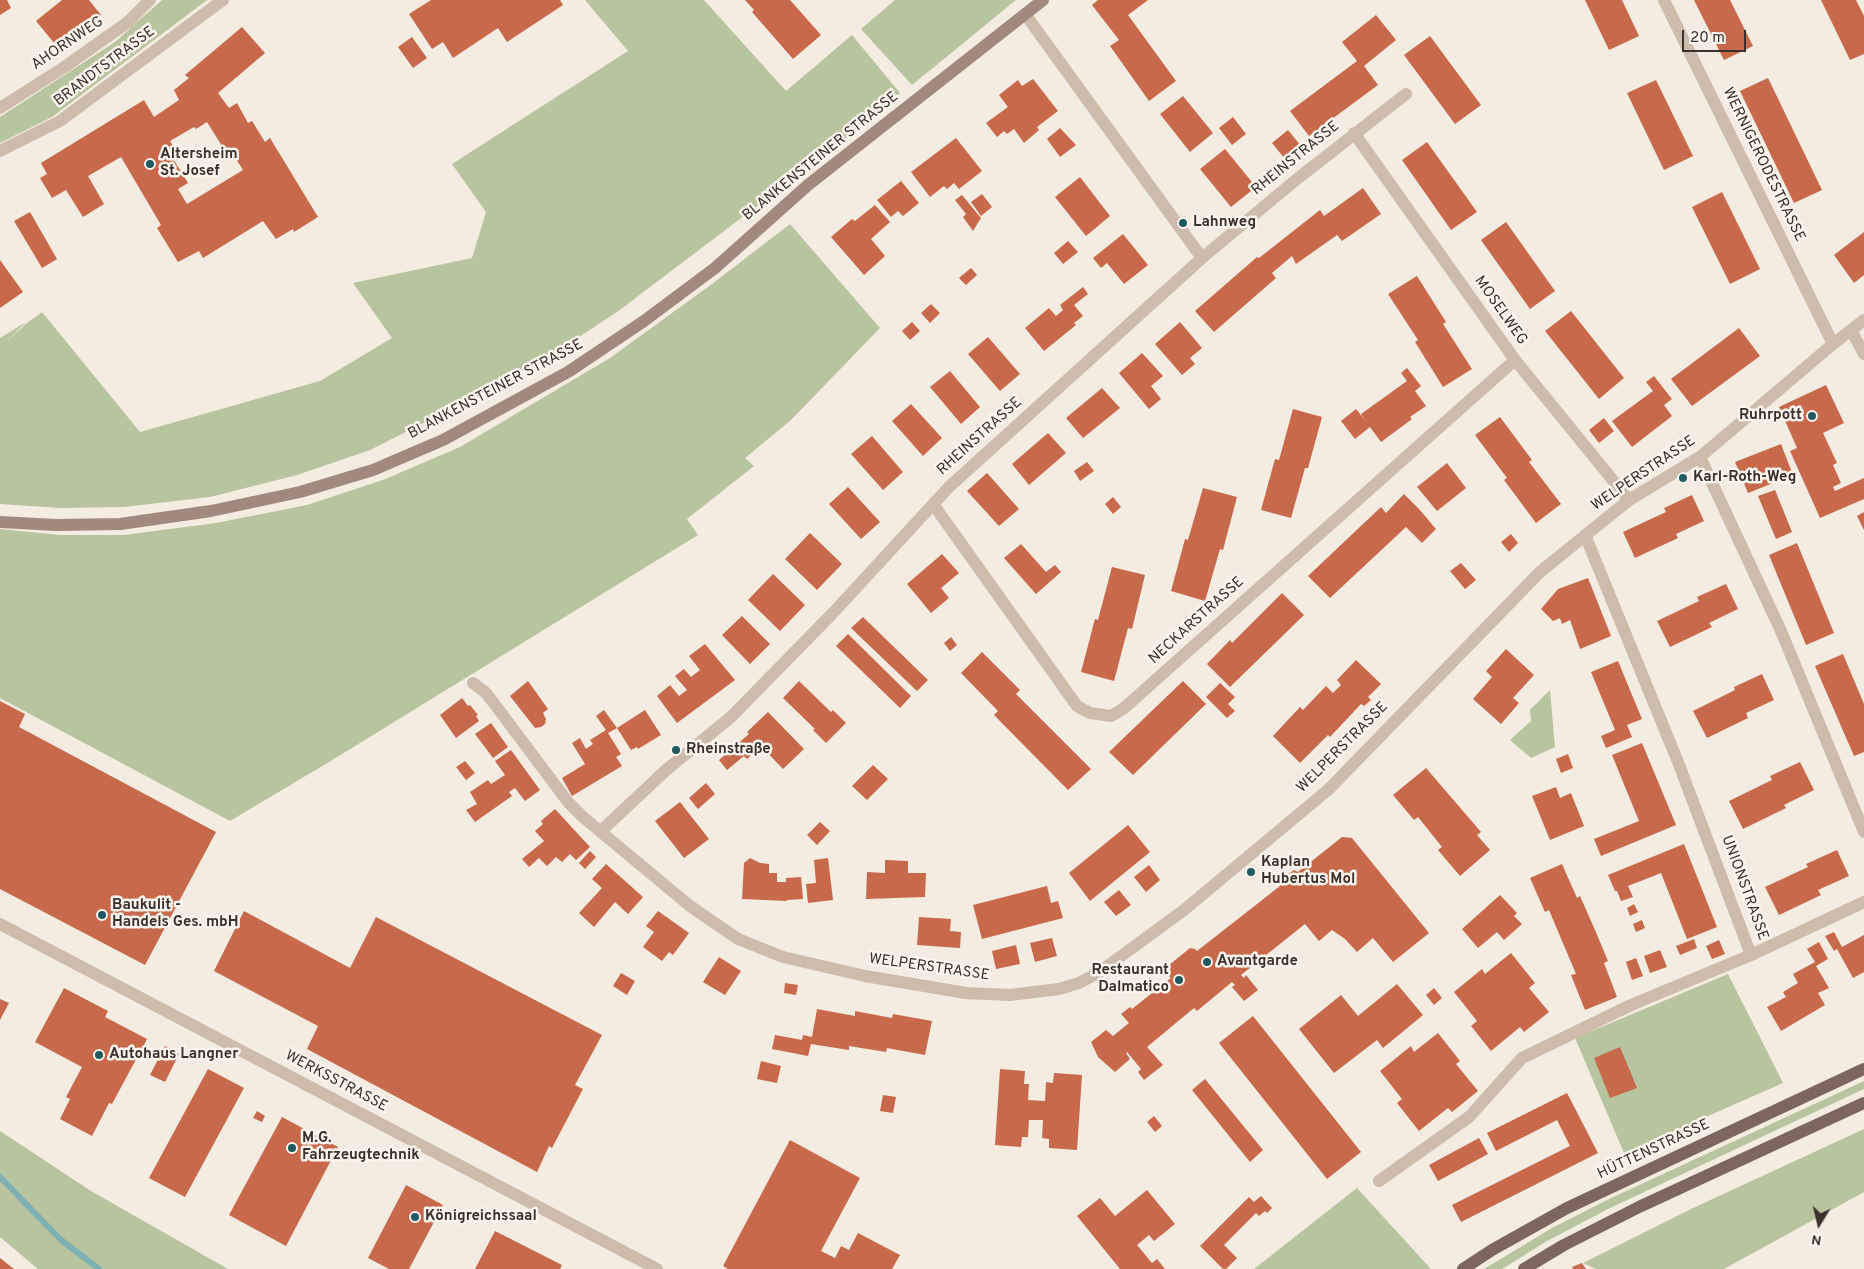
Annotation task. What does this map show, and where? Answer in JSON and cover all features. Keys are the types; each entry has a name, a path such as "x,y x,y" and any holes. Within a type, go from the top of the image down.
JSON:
{"main road":[{"name":"BLANKENSTEINER STRASSE","path":"0,522 56,525 120,524 210,511 300,492 373,470 443,440 568,372 644,321 715,268 808,185 1043,0"},
{"name":"HÜTTENSTRASSE","path":"1464,1269 1492,1250 1567,1208 1864,1069"},
{"path":"1524,1269 1564,1245 1639,1207 1864,1103"}],"street":[{"name":"AHORNWEG","path":"0,108 66,66 128,22 150,0"},
{"name":"BRANDTSTRASSE","path":"0,151 60,121 223,0"},
{"name":"WERNIGERODESTRASSE","path":"1664,0 1833,344"},
{"path":"1025,14 1202,258"},
{"name":"RHEINSTRASSE","path":"602,831 665,771 731,717 832,614 949,487 1202,258 1354,133 1406,94"},
{"name":"MOSELWEG","path":"1354,133 1515,360 1629,500"},
{"name":"WELPERSTRASSE","path":"602,831 690,906 738,939 783,957 865,976 966,993 1010,995 1035,993 1079,983 1098,973 1184,910 1329,790 1540,572 1629,500 1700,457 1864,320"},
{"path":"1850,330 1864,354"},
{"name":"NECKARSTRASSE","path":"933,504 1077,706 1090,713 1111,716 1123,710 1515,360"},
{"path":"1700,457 1781,631 1864,832"},
{"name":"UNIONSTRASSE","path":"1379,1181 1469,1117 1522,1058 1631,1005 1751,955 1678,762 1585,535"},
{"path":"472,683 493,702 568,802 602,831"},
{"path":"1751,955 1864,902"},
{"name":"WERKSSTRASSE","path":"0,924 657,1269"}],"green space":[{"path":"162,0 207,0 52,117 0,143 0,117 115,42"},
{"path":"585,0 704,0 786,91 852,35 900,93 835,147 617,312 553,354 497,386 370,450 297,475 210,497 124,507 60,508 0,504 0,338 26,322 6,342 42,312 140,432 320,381 392,338 353,283 472,258 486,212 452,164 628,51"},
{"path":"895,0 1016,0 912,85 861,29"},
{"path":"790,224 880,328 791,420 745,458 754,466 687,519 698,535 334,759 230,821 0,698 0,529 60,535 124,535 216,523 307,505 383,480 460,447 610,358 712,284"},
{"path":"1550,690 1555,747 1531,758 1510,740 1531,721 1530,710"},
{"path":"1728,974 1783,1083 1624,1153 1575,1038"},
{"path":"1864,1081 1864,1089 1610,1208 1547,1241 1502,1269 1484,1269 1552,1228 1609,1199"},
{"path":"1864,1129 1864,1192 1724,1269 1596,1269 1583,1263 1693,1208"},
{"path":"0,1131 91,1191 228,1269 38,1269 0,1237"},
{"path":"1357,1188 1431,1269 1254,1269"}],"building":[{"path":"0,0 7,0 11,8 0,15"},
{"path":"62,0 89,0 101,15 59,49 36,21"},
{"path":"431,0 560,0 563,5 507,42 498,28 453,58 443,42 432,49 409,14"},
{"path":"745,0 790,0 821,35 793,59 752,12 754,10"},
{"path":"1098,0 1148,0 1128,15 1176,81 1149,101 1110,46 1119,40 1092,5"},
{"path":"1585,0 1622,0 1639,36 1609,50"},
{"path":"1694,0 1730,0 1753,46 1724,60"},
{"path":"1821,0 1856,0 1864,16 1864,54 1850,60"},
{"path":"1376,15 1396,40 1364,66 1378,85 1309,136 1290,111 1357,61 1342,42"},
{"name":"Altersheim St. Josef","path":"242,27 265,53 218,93 229,108 237,103 248,123 252,121 265,142 270,138 318,217 294,232 293,229 276,239 263,221 203,258 199,251 178,262 157,228 161,225 121,157 88,176 104,204 83,217 66,190 52,198 40,178 47,174 41,163 144,100 154,117 179,100 174,90 189,78 185,75","holes":["207,122 227,154 231,151 243,170 187,204 178,189 188,183 169,152 175,149 170,141"]},
{"path":"1430,36 1481,105 1455,124 1404,55"},
{"path":"412,37 427,58 413,68 398,47"},
{"path":"1768,78 1822,190 1794,203 1740,91"},
{"path":"1033,79 1058,111 1037,127 1039,130 1024,143 1014,129 1007,134 1004,131 997,137 986,123 1008,107 999,95 1018,80 1022,86"},
{"path":"1656,80 1693,156 1664,170 1627,93"},
{"path":"1183,96 1213,133 1190,152 1160,114"},
{"path":"1233,117 1246,134 1232,145 1219,128"},
{"path":"1060,128 1076,145 1060,157 1047,139"},
{"path":"1288,130 1301,146 1285,159 1272,143"},
{"path":"956,138 982,171 959,189 954,183 947,189 944,186 930,197 911,172"},
{"path":"1427,142 1477,212 1451,230 1402,160"},
{"path":"1225,149 1256,187 1231,207 1200,169"},
{"path":"1080,177 1110,216 1086,236 1055,197"},
{"path":"901,181 919,203 903,216 898,211 891,217 877,200"},
{"path":"1363,188 1381,214 1342,241 1337,235 1296,264 1292,256 1272,273 1276,278 1214,332 1195,311 1257,257 1259,258 1320,210 1324,216"},
{"path":"1722,192 1760,269 1730,284 1692,207"},
{"path":"982,194 992,207 981,216 971,202"},
{"path":"962,195 981,218 973,231 963,217 966,214 955,200"},
{"path":"875,205 890,222 871,239 885,256 864,275 831,237 852,219 855,221"},
{"path":"30,212 57,259 42,268 14,221"},
{"path":"1506,222 1555,291 1530,309 1481,240"},
{"path":"1864,232 1864,275 1854,283 1834,255"},
{"path":"1123,234 1148,265 1124,284 1107,263 1101,268 1093,258"},
{"path":"1068,241 1078,252 1063,264 1054,253"},
{"path":"0,260 23,292 0,308"},
{"path":"971,268 977,275 966,285 959,278"},
{"path":"1417,276 1446,322 1443,324 1472,369 1443,387 1415,342 1418,340 1388,294"},
{"path":"1083,287 1088,294 1074,305 1083,316 1074,323 1076,325 1044,351 1025,328 1049,308 1056,316 1063,310 1060,305"},
{"path":"931,304 940,313 930,323 921,313"},
{"path":"1571,311 1624,378 1599,399 1545,331"},
{"path":"912,322 920,331 910,340 902,331"},
{"path":"1180,322 1202,348 1190,358 1195,364 1182,375 1155,344"},
{"path":"1739,328 1760,356 1692,406 1671,379"},
{"path":"988,337 1020,374 1000,391 968,354"},
{"path":"1142,353 1163,376 1151,386 1161,399 1149,409 1119,373"},
{"path":"1407,368 1421,386 1415,391 1426,406 1381,442 1370,427 1355,439 1341,421 1356,409 1366,421 1361,414 1407,381 1401,373"},
{"path":"950,371 980,407 961,424 930,387"},
{"path":"1654,376 1672,399 1664,405 1672,416 1632,447 1612,421 1653,391 1646,382"},
{"path":"1826,385 1844,423 1823,433 1837,463 1833,465 1841,483 1833,487 1835,491 1864,478 1864,499 1820,518 1790,451 1797,448 1779,407"},
{"path":"1102,388 1120,408 1083,438 1066,418"},
{"path":"911,404 942,438 923,456 892,421"},
{"path":"1293,409 1322,417 1308,468 1305,468 1291,518 1261,510 1275,459 1279,460"},
{"path":"1500,417 1532,460 1529,462 1561,504 1536,523 1504,480 1507,478 1475,435"},
{"path":"1604,418 1614,431 1599,443 1589,430"},
{"path":"1048,433 1066,453 1029,485 1012,464"},
{"path":"872,436 903,472 883,490 851,454"},
{"path":"1781,444 1793,475 1748,493 1735,462"},
{"path":"1087,462 1094,471 1080,481 1074,471"},
{"path":"1447,463 1466,488 1437,511 1417,487"},
{"path":"987,473 1019,509 999,526 967,491"},
{"path":"848,487 880,522 861,539 829,504"},
{"path":"1203,488 1237,497 1223,550 1220,549 1205,601 1171,591 1185,539 1188,540"},
{"path":"1775,490 1792,532 1776,539 1758,496"},
{"path":"1404,494 1436,529 1422,543 1406,527 1330,598 1308,576 1381,507 1386,513"},
{"path":"1692,495 1704,521 1676,534 1678,538 1635,558 1623,532 1666,512 1664,508"},
{"path":"1113,497 1121,507 1113,514 1105,504"},
{"path":"1864,512 1864,530 1857,516"},
{"path":"810,533 842,564 817,590 785,559"},
{"path":"1511,534 1518,543 1509,552 1501,542"},
{"path":"1797,543 1834,633 1806,645 1769,555"},
{"path":"1021,544 1046,572 1055,565 1061,572 1036,594 1004,558"},
{"path":"942,554 959,573 941,588 949,598 931,613 907,584"},
{"path":"1461,563 1476,580 1465,589 1450,571"},
{"path":"1112,567 1145,575 1132,629 1128,628 1114,681 1081,672 1095,619 1098,620"},
{"path":"773,574 805,605 780,631 748,600"},
{"path":"1588,578 1611,636 1580,649 1570,620 1562,624 1560,618 1553,621 1541,609 1558,589"},
{"path":"1726,584 1738,609 1709,623 1712,627 1670,647 1657,621 1699,601 1697,597"},
{"path":"1282,593 1304,615 1230,687 1207,664 1230,640 1232,643"},
{"path":"742,616 770,644 750,664 722,635"},
{"path":"863,617 928,680 917,691 851,628"},
{"path":"848,634 911,696 900,708 836,646"},
{"path":"951,637 957,645 950,651 944,643"},
{"path":"705,644 735,680 677,723 657,696 670,685 679,696 687,690 675,676 684,669 691,677 700,670 689,656"},
{"path":"1506,649 1534,675 1513,698 1519,703 1501,724 1473,699 1492,677 1486,671"},
{"path":"982,652 1020,690 1016,694 1091,769 1068,790 994,715 998,711 961,673"},
{"path":"1843,654 1864,704 1864,752 1854,756 1815,666"},
{"path":"1356,660 1381,684 1368,697 1371,700 1364,706 1361,704 1330,737 1328,735 1300,763 1273,736 1300,707 1303,710 1326,686 1333,693 1341,685 1337,680"},
{"path":"1618,661 1642,719 1627,725 1632,737 1606,748 1601,736 1615,730 1591,672"},
{"path":"1762,674 1774,700 1746,713 1748,718 1707,738 1693,711 1735,690 1734,687"},
{"path":"528,681 548,709 543,713 546,719 545,724 541,727 535,728 510,696"},
{"path":"799,681 831,712 833,710 846,723 826,743 813,730 815,729 783,698"},
{"path":"1183,681 1206,704 1133,775 1109,752"},
{"path":"1220,683 1235,697 1228,704 1235,711 1227,718 1206,697"},
{"path":"462,698 478,715 476,716 479,721 456,738 440,715"},
{"path":"0,701 25,714 19,727 216,832 145,965 0,889"},
{"path":"604,710 617,728 608,733 621,754 616,757 622,766 572,796 562,778 585,764 572,743 580,738 586,749 593,744 590,740 606,730 596,716"},
{"path":"645,710 661,735 638,749 637,747 631,750 617,728"},
{"path":"768,712 804,749 783,769 761,746 747,759 744,756 727,770 719,760 749,734 747,732"},
{"path":"491,723 508,747 493,758 475,734"},
{"path":"1642,743 1676,825 1601,856 1594,839 1639,821 1612,755"},
{"path":"511,750 540,790 525,801 515,788 509,792 512,796 475,822 466,810 477,804 470,792 488,780 491,784 505,775 495,761"},
{"path":"1568,754 1573,768 1561,773 1556,759"},
{"path":"465,761 475,773 466,780 456,767"},
{"path":"1800,762 1814,790 1784,805 1786,808 1743,829 1729,801 1772,780 1770,776"},
{"path":"873,765 888,779 867,800 852,786"},
{"path":"1426,768 1481,832 1477,835 1490,850 1460,876 1438,850 1442,847 1418,817 1414,820 1393,795"},
{"path":"706,783 715,794 698,809 689,798"},
{"path":"1556,787 1560,798 1571,793 1584,826 1550,840 1532,796"},
{"path":"680,802 709,839 684,858 655,821"},
{"path":"555,809 590,847 576,860 570,854 562,862 556,857 547,866 539,858 529,867 522,859 544,841 535,831 543,824 541,821"},
{"path":"820,822 830,831 817,845 807,835"},
{"path":"1128,825 1150,852 1090,901 1069,873"},
{"path":"1342,837 1352,838 1429,933 1393,962 1373,938 1357,952 1345,939 1332,930 1319,941 1305,924 1241,975 1244,978 1246,975 1258,990 1244,1001 1232,987 1235,985 1232,982 1197,1011 1194,1008 1147,1047 1163,1065 1144,1080 1138,1072 1141,1069 1127,1052 1130,1059 1115,1072 1098,1057 1091,1042 1106,1030 1113,1036 1129,1023 1121,1014 1130,1007 1132,1009 1171,978 1168,975 1170,973 1168,966 1190,948 1197,951 1280,886 1279,881 1294,870 1298,872"},
{"path":"1684,844 1717,927 1687,939 1661,873 1628,886 1633,897 1621,901 1608,875"},
{"path":"1837,850 1849,876 1818,890 1821,895 1779,915 1765,887 1808,867 1806,864"},
{"path":"590,851 596,857 585,869 579,863"},
{"path":"750,858 760,863 769,864 769,873 777,873 777,882 786,882 786,878 801,877 803,899 787,901 742,899 744,863"},
{"path":"828,858 833,900 808,903 806,884 816,883 814,860"},
{"path":"885,860 908,861 908,873 926,873 925,897 866,899 867,872 885,873"},
{"path":"606,864 643,897 628,914 615,902 594,927 579,913 602,888 592,879"},
{"path":"1562,864 1577,898 1580,896 1608,961 1604,963 1617,997 1585,1010 1571,975 1576,974 1549,910 1545,912 1530,878"},
{"path":"1149,865 1160,880 1146,892 1134,877"},
{"path":"1047,886 1051,903 1058,901 1063,918 982,939 973,905"},
{"path":"1119,890 1131,905 1116,916 1104,902"},
{"path":"1500,895 1517,913 1514,916 1522,924 1504,940 1497,932 1478,948 1462,929"},
{"path":"1634,904 1638,912 1630,916 1627,908"},
{"path":"244,911 350,968 376,917 602,1035 575,1085 583,1089 552,1148 549,1146 537,1172 307,1049 318,1026 214,971"},
{"path":"658,911 689,933 673,955 669,952 662,961 643,947 654,932 646,926"},
{"path":"919,917 951,919 950,931 961,932 960,948 917,945"},
{"path":"1642,920 1645,928 1636,932 1633,924"},
{"path":"1834,932 1842,947 1864,935 1864,972 1853,978 1837,949 1834,951 1825,936"},
{"path":"1052,938 1057,956 1035,962 1030,943"},
{"path":"1694,939 1697,948 1680,955 1676,946"},
{"path":"1719,940 1725,954 1712,959 1706,946"},
{"path":"1819,942 1828,959 1816,966 1829,988 1818,993 1825,1005 1781,1031 1767,1007 1786,997 1783,992 1798,983 1793,974 1815,962 1807,949"},
{"path":"1016,945 1020,964 996,969 992,951"},
{"path":"1660,950 1667,967 1650,973 1644,956"},
{"path":"1511,953 1535,983 1529,988 1549,1012 1524,1032 1520,1027 1491,1051 1471,1026 1477,1021 1454,992 1482,969 1485,974"},
{"path":"719,957 741,971 725,995 703,982"},
{"path":"1636,958 1643,976 1632,980 1626,962"},
{"path":"621,973 635,981 627,995 613,986"},
{"path":"785,983 798,985 796,995 784,993"},
{"path":"1397,984 1423,1015 1383,1048 1377,1040 1334,1073 1299,1029 1341,995 1358,1016"},
{"name":"Autohaus Langner","path":"64,988 108,1011 105,1017 147,1039 112,1104 109,1103 92,1136 60,1119 70,1099 66,1097 82,1067 35,1042"},
{"path":"1434,988 1442,998 1434,1005 1426,995"},
{"path":"0,999 9,1003 0,1020"},
{"path":"817,1009 855,1016 855,1011 892,1018 893,1014 932,1021 925,1055 887,1048 886,1052 849,1046 849,1050 811,1044 808,1056 772,1049 775,1035 802,1040 803,1035 812,1037"},
{"path":"1253,1016 1361,1152 1327,1179 1219,1043"},
{"path":"1438,1033 1460,1061 1456,1064 1478,1091 1452,1112 1448,1108 1419,1131 1397,1103 1402,1099 1380,1071 1411,1046 1414,1052"},
{"path":"165,1046 179,1054 165,1082 150,1075"},
{"path":"1620,1047 1637,1088 1610,1098 1594,1058"},
{"path":"761,1061 781,1066 777,1083 757,1079"},
{"path":"208,1069 244,1088 185,1197 149,1178"},
{"path":"1000,1069 1025,1071 1024,1084 1029,1084 1028,1100 1045,1101 1046,1082 1053,1083 1054,1073 1082,1075 1077,1150 1049,1148 1049,1139 1042,1138 1043,1120 1029,1120 1028,1137 1022,1137 1021,1147 995,1145"},
{"path":"1205,1079 1263,1150 1250,1162 1192,1090"},
{"path":"1567,1093 1598,1153 1461,1222 1452,1205 1570,1146 1557,1120 1496,1151 1487,1133"},
{"path":"883,1095 896,1097 893,1113 880,1111"},
{"path":"257,1111 265,1116 262,1122 253,1118"},
{"path":"1154,1116 1162,1126 1155,1132 1147,1122"},
{"path":"282,1117 338,1147 286,1246 229,1215"},
{"path":"1479,1138 1488,1154 1438,1181 1429,1165"},
{"path":"790,1140 860,1178 821,1251 835,1258 841,1246 849,1250 858,1233 900,1255 892,1269 728,1269 723,1266"},
{"path":"406,1185 443,1205 409,1269 389,1269 368,1258"},
{"path":"1147,1190 1175,1224 1154,1241 1149,1235 1137,1245 1152,1263 1157,1259 1165,1269 1120,1269 1077,1216 1100,1198 1115,1216"},
{"path":"1261,1196 1272,1208 1267,1213 1265,1211 1259,1216 1256,1213 1224,1245 1237,1258 1226,1269 1223,1269 1200,1246 1249,1197 1254,1202"},
{"path":"495,1231 562,1265 560,1269 475,1269"},
{"path":"0,1258 14,1269 0,1269"},
{"path":"1582,1263 1586,1269 1573,1269 1572,1267"}],"waterway":[{"path":"0,1177 61,1240 99,1269"}],"place":[{"name":"Altersheim St. Josef","path":"150,164"},
{"name":"Lahnweg","path":"1183,223"},
{"name":"Ruhrpott","path":"1812,416"},
{"name":"Karl-Roth-Weg","path":"1683,478"},
{"name":"Rheinstraße","path":"676,750"},
{"name":"Kaplan Hubertus Mol","path":"1251,872"},
{"name":"Baukulit - Handels Ges. mbH","path":"102,915"},
{"name":"Avantgarde","path":"1207,962"},
{"name":"Restaurant Dalmatico","path":"1179,980"},
{"name":"Autohaus Langner","path":"99,1055"},
{"name":"M.G. Fahrzeugtechnik","path":"292,1148"},
{"name":"Königreichssaal","path":"415,1217"}]}
